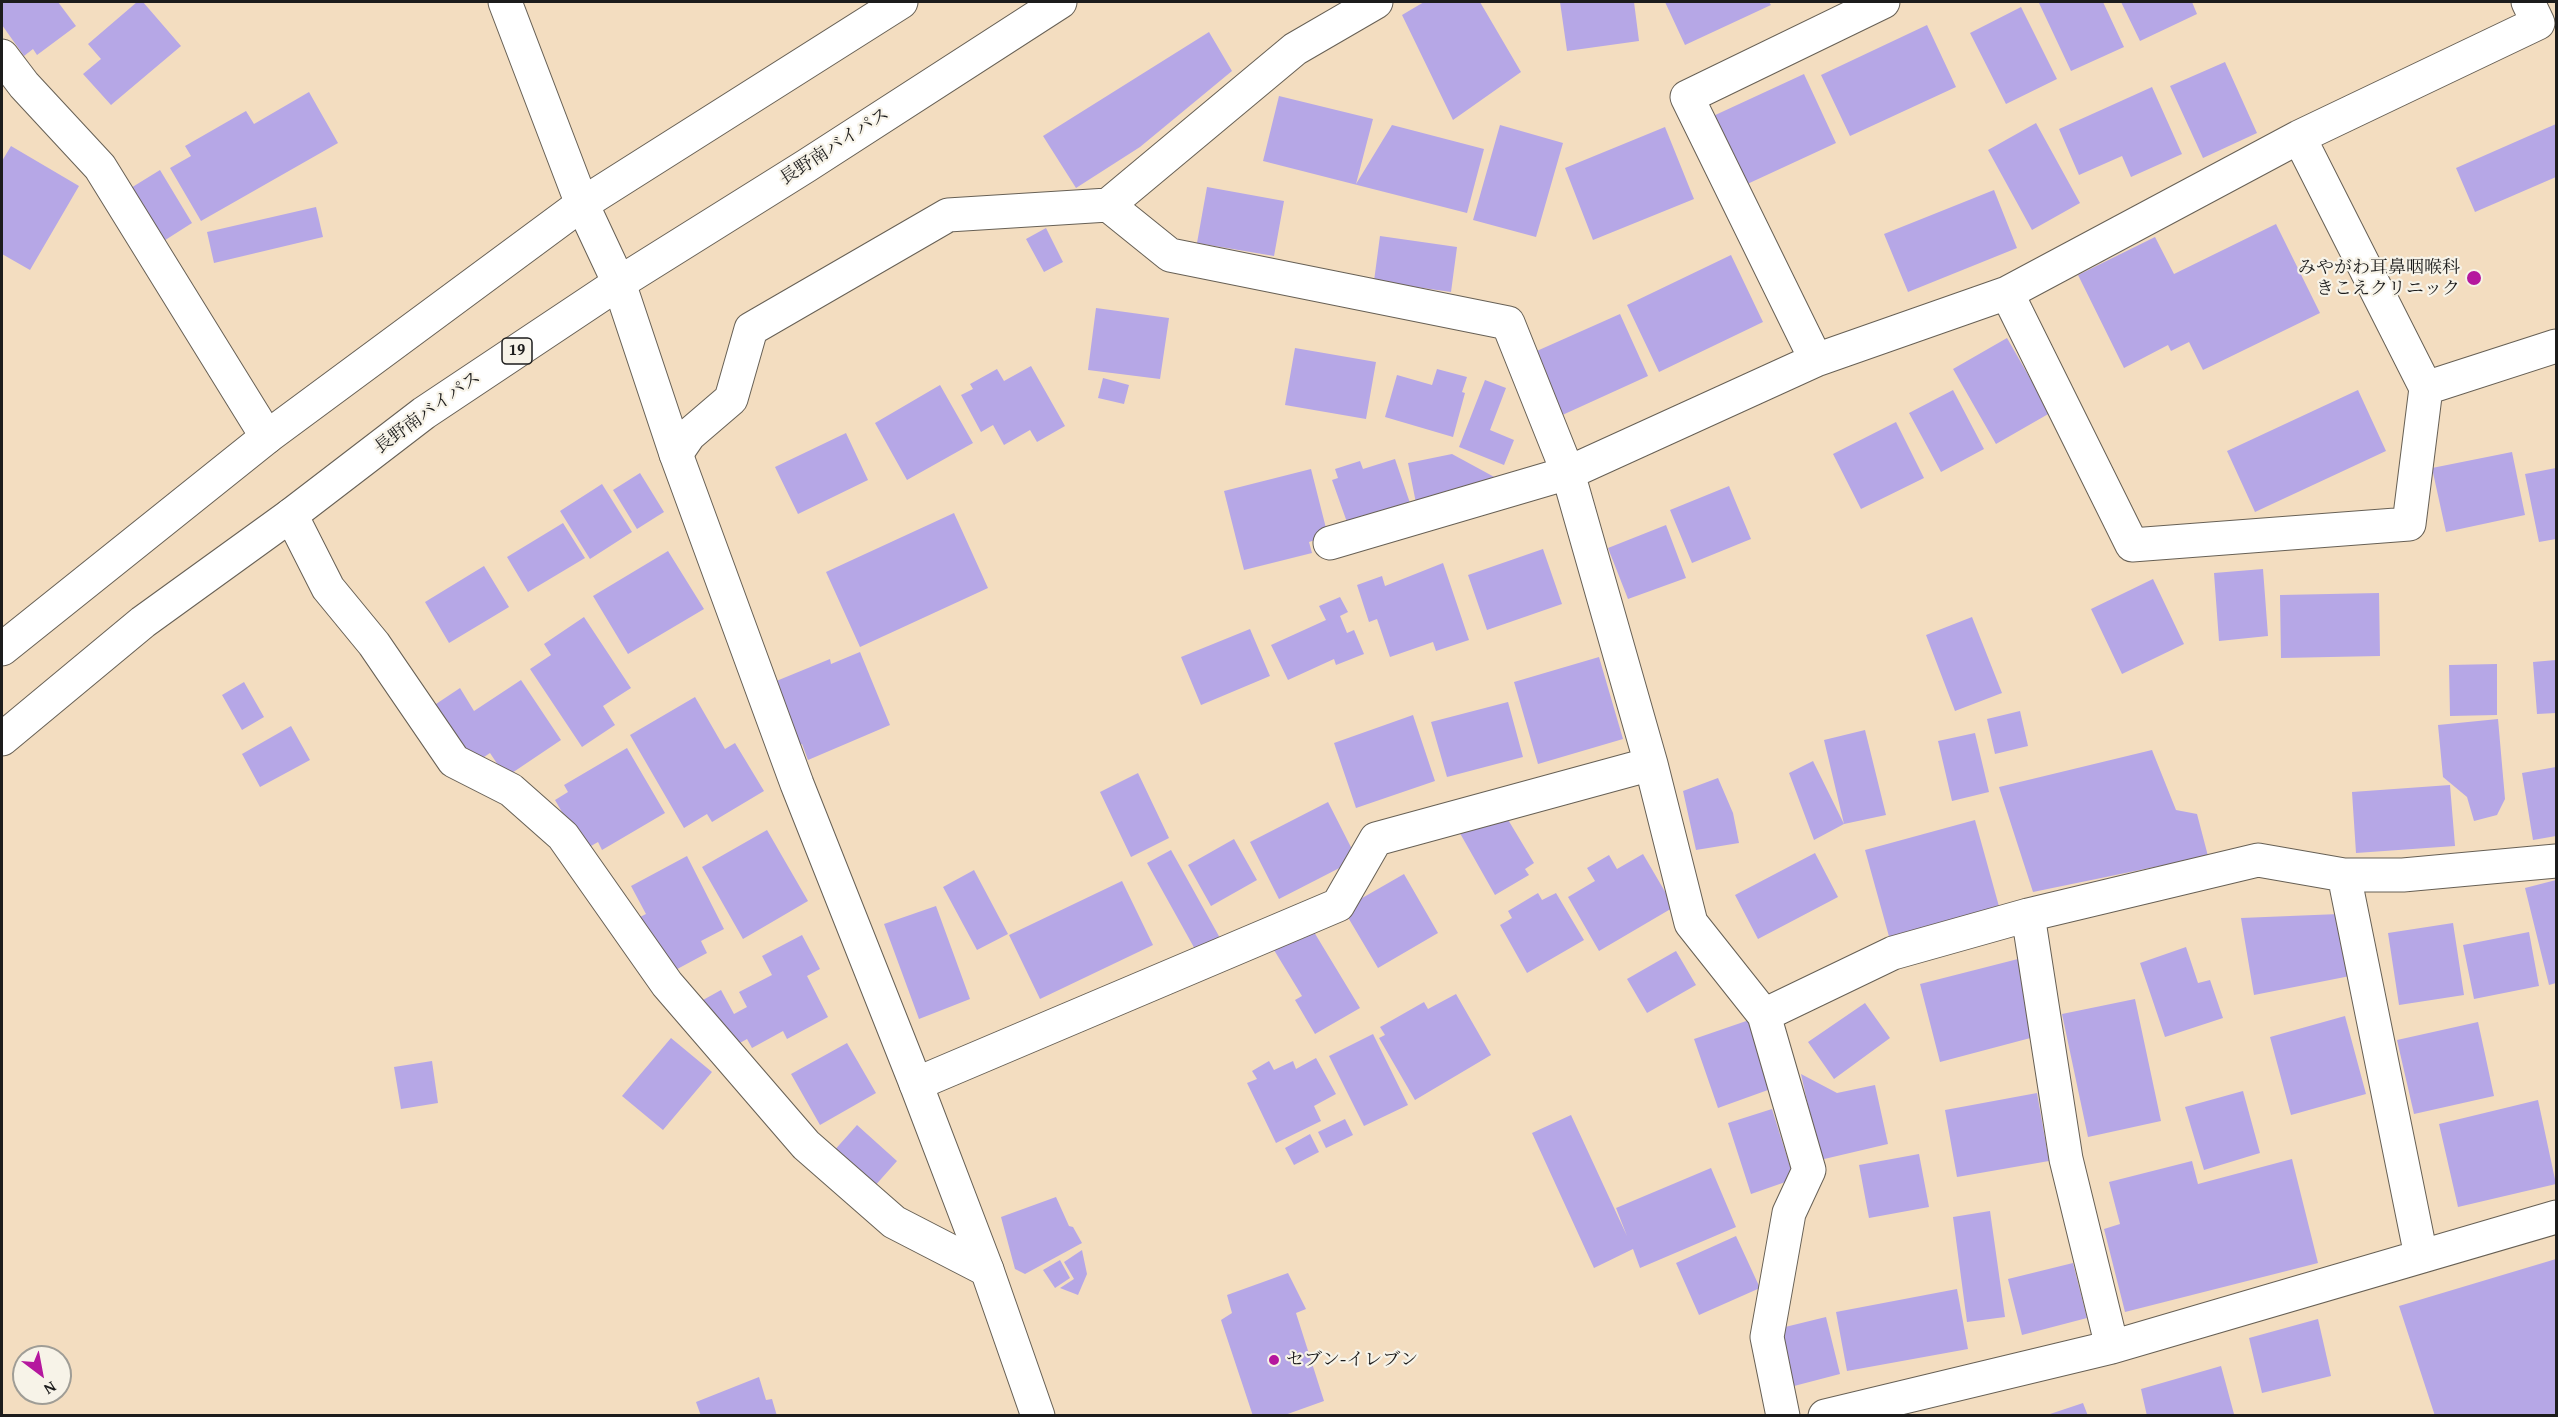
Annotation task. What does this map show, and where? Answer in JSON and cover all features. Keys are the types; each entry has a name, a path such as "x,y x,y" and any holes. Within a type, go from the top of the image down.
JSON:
{"main road":[{"path":"505,2 582,204 619,283 675,454 797,784 987,1270 1038,1416"},
{"name":"長野南バイパス","path":"2,739 143,622 291,515 424,413 619,283 806,166 1060,2"},
{"path":"675,454 689,435 731,399 751,329 948,215 1108,206 1295,48 1376,2"},
{"path":"1816,360 1687,97 1883,2"},
{"path":"1330,543 1568,473 1816,360 2007,293 2299,137 2538,23 2528,2"},
{"path":"2,649 267,438 582,204 880,7"},
{"path":"2,56 24,86 100,167 267,438"},
{"path":"2007,293 2132,545 2409,524 2426,388 2299,137"},
{"path":"1108,206 1170,255 1508,323 1568,473 1651,764 1691,923 1764,1015 1809,1170 1789,1213 1767,1337 1783,1416"},
{"path":"2426,388 2556,346"},
{"path":"291,515 328,588 374,644 454,761 511,790 563,836 667,984 806,1145 894,1222 987,1270"},
{"path":"916,1084 1338,905 1376,839 1651,764"},
{"path":"1764,1015 1893,953 2028,915 2258,860 2344,875 2403,875 2556,861"},
{"path":"2344,875 2421,1256"},
{"path":"2028,915 2066,1159 2112,1347"},
{"path":"1825,1416 2112,1347 2556,1216"}],"building":[{"path":"2,2 58,2 76,26 37,55 33,49 24,56 2,25"},
{"path":"137,2 143,2 181,46 111,105 83,74 101,59 88,44"},
{"path":"1424,2 1480,2 1521,72 1453,120 1402,15"},
{"path":"1560,2 1634,2 1639,41 1567,51"},
{"path":"1665,2 1769,2 1771,5 1685,45"},
{"path":"2103,2 2124,47 2071,71 2039,3"},
{"path":"2121,2 2192,2 2197,14 2140,41"},
{"path":"2021,7 2057,79 2006,104 1970,33"},
{"path":"1927,25 1956,87 1850,136 1821,75"},
{"path":"1209,32 1232,71 1140,147 1076,188 1043,136"},
{"path":"2225,62 2257,133 2203,158 2170,86"},
{"path":"1804,74 1836,143 1743,186 1711,117"},
{"path":"2152,87 2182,154 2131,177 2122,156 2079,175 2059,129"},
{"path":"309,92 338,143 201,221 170,168 191,156 185,146 246,111 254,124"},
{"path":"1279,96 1373,119 1356,184 1392,125 1484,149 1467,213 1263,161"},
{"path":"2036,123 2080,203 2032,230 1988,150"},
{"path":"2556,124 2556,177 2475,212 2456,168"},
{"path":"1500,125 1563,143 1536,237 1473,220"},
{"path":"1665,127 1694,199 1593,240 1565,168"},
{"path":"11,146 79,186 30,270 2,254 2,161"},
{"path":"160,170 192,223 159,244 126,191"},
{"path":"1207,187 1284,201 1274,256 1197,243"},
{"path":"1994,190 2017,248 1908,292 1884,234"},
{"path":"316,207 323,237 214,263 207,232"},
{"path":"2276,224 2320,313 2203,370 2189,342 2171,351 2168,345 2124,368 2078,275 2155,237 2174,274"},
{"path":"1046,228 1063,262 1044,272 1026,239"},
{"path":"1380,236 1457,247 1451,292 1374,281"},
{"path":"1731,255 1763,322 1659,372 1627,305"},
{"path":"1096,308 1169,318 1160,379 1088,370"},
{"path":"1620,314 1648,376 1558,417 1530,354"},
{"path":"2007,338 2050,413 1996,444 1953,369"},
{"path":"1295,348 1376,362 1366,419 1285,405"},
{"path":"1031,366 1065,426 1037,442 1030,430 1004,445 993,425 981,432 961,395 973,389 970,384 997,369 1004,381"},
{"path":"1437,369 1467,377 1453,437 1385,417 1397,375 1432,385"},
{"path":"1103,378 1129,385 1124,404 1098,398"},
{"path":"1485,380 1506,388 1490,430 1514,440 1504,465 1459,447"},
{"path":"940,385 973,443 907,480 875,423"},
{"path":"1953,390 1984,449 1941,472 1909,413"},
{"path":"2358,390 2386,451 2255,512 2227,451"},
{"path":"1896,422 1924,478 1861,509 1833,454"},
{"path":"846,433 868,480 798,514 775,467"},
{"path":"2512,452 2525,515 2446,532 2432,468"},
{"path":"1452,454 1498,479 1416,503 1408,463"},
{"path":"1395,459 1410,503 1348,525 1332,480 1338,478 1335,469 1360,461 1363,469"},
{"path":"2556,468 2556,539 2539,542 2525,474"},
{"path":"1311,469 1328,536 1309,542 1312,553 1244,570 1224,491"},
{"path":"640,473 664,512 637,529 613,490"},
{"path":"602,484 632,532 590,559 560,511"},
{"path":"1729,486 1751,539 1692,563 1670,510"},
{"path":"954,513 988,588 860,647 826,572"},
{"path":"563,523 585,558 528,592 507,557"},
{"path":"1666,525 1686,578 1628,599 1608,548"},
{"path":"1543,549 1562,604 1487,630 1468,575"},
{"path":"668,551 704,609 628,654 593,596"},
{"path":"1443,563 1469,640 1436,651 1433,642 1390,657 1377,619 1369,622 1357,585 1382,576 1385,586"},
{"path":"484,566 509,607 449,643 425,602"},
{"path":"2263,569 2268,636 2219,641 2214,573"},
{"path":"2153,579 2184,644 2122,674 2091,609"},
{"path":"2379,593 2380,656 2281,658 2280,595"},
{"path":"1340,597 1348,612 1340,616 1347,633 1354,630 1364,654 1336,665 1334,659 1288,680 1271,645 1326,620 1319,606"},
{"path":"584,617 631,688 603,706 615,725 582,747 530,669 551,655 544,644"},
{"path":"1972,617 2002,693 1955,711 1926,635"},
{"path":"1250,629 1270,676 1201,705 1181,657"},
{"path":"860,652 890,725 808,760 802,744 796,747 769,684 830,659 831,664"},
{"path":"1599,657 1623,739 1538,764 1514,682"},
{"path":"2556,660 2556,713 2537,714 2533,662"},
{"path":"2497,664 2497,715 2450,716 2449,665"},
{"path":"521,680 561,740 506,777 490,753 472,765 433,706 460,688 474,711"},
{"path":"244,682 264,717 242,730 222,695"},
{"path":"695,697 725,749 735,743 764,791 712,822 707,814 684,828 630,735"},
{"path":"1508,702 1523,757 1447,777 1431,722"},
{"path":"2020,711 2028,746 1995,754 1987,719"},
{"path":"1413,715 1435,781 1356,808 1334,743"},
{"path":"2498,719 2505,799 2497,815 2474,821 2467,797 2443,777 2438,725"},
{"path":"291,726 310,760 260,787 242,754"},
{"path":"1865,730 1886,815 1844,824 1824,740"},
{"path":"1975,733 1989,792 1952,801 1938,741"},
{"path":"627,748 665,813 602,850 598,842 584,850 555,800 568,792 564,785"},
{"path":"2152,750 2176,810 2197,814 2208,856 2033,892 1999,787"},
{"path":"1813,761 1844,824 1814,840 1789,773"},
{"path":"2556,767 2556,836 2533,840 2522,773"},
{"path":"1138,773 1169,838 1131,857 1100,792"},
{"path":"1718,778 1733,813 1739,843 1696,850 1683,791"},
{"path":"2450,785 2455,846 2356,853 2352,792"},
{"path":"1328,802 1357,859 1279,899 1250,842"},
{"path":"1501,808 1534,863 1525,869 1529,875 1495,895 1457,828"},
{"path":"1975,820 2000,910 1890,940 1865,850"},
{"path":"767,830 808,901 743,939 702,867"},
{"path":"1234,839 1257,880 1211,906 1188,865"},
{"path":"1171,850 1220,938 1196,951 1147,863"},
{"path":"1815,853 1838,897 1758,939 1735,895"},
{"path":"1643,854 1674,907 1599,951 1568,897 1595,881 1587,868 1609,855 1617,869"},
{"path":"687,856 724,929 701,941 707,953 668,974 638,918 646,914 631,886"},
{"path":"974,870 1008,934 977,950 943,887"},
{"path":"1404,874 1438,933 1378,968 1343,909"},
{"path":"2556,880 2556,983 2549,985 2525,888"},
{"path":"1122,881 1153,945 1040,999 1009,935"},
{"path":"1538,893 1542,900 1556,893 1584,940 1527,973 1500,925 1512,918 1508,911"},
{"path":"936,906 970,999 919,1019 884,924"},
{"path":"2339,914 2350,976 2254,995 2241,918"},
{"path":"2453,923 2464,995 2399,1005 2388,933"},
{"path":"1311,927 1360,1008 1315,1034 1295,1000 1302,996 1274,950"},
{"path":"2529,932 2539,986 2474,999 2463,945"},
{"path":"802,935 820,969 807,976 828,1017 787,1039 783,1031 752,1048 747,1039 729,1049 703,1000 721,990 734,1014 747,1007 739,992 772,975 762,956"},
{"path":"2186,947 2198,983 2210,980 2223,1018 2165,1037 2140,963"},
{"path":"1676,951 1696,985 1647,1013 1627,979"},
{"path":"2018,959 2038,1036 1940,1062 1920,984"},
{"path":"1456,994 1491,1055 1415,1100 1379,1038 1385,1035 1380,1027 1424,1002 1428,1009"},
{"path":"2135,999 2161,1121 2088,1137 2062,1014"},
{"path":"1865,1003 1890,1038 1834,1079 1808,1042"},
{"path":"2345,1016 2366,1094 2291,1115 2270,1037"},
{"path":"1755,1018 1779,1086 1718,1108 1694,1039"},
{"path":"2478,1022 2494,1096 2414,1114 2397,1040"},
{"path":"1373,1034 1408,1105 1364,1126 1329,1056"},
{"path":"671,1038 712,1072 663,1130 622,1096"},
{"path":"847,1043 876,1093 820,1125 791,1074"},
{"path":"1316,1058 1336,1094 1314,1106 1321,1121 1276,1143 1247,1083 1257,1079 1252,1071 1269,1061 1274,1070 1293,1061 1296,1069"},
{"path":"432,1061 438,1103 401,1109 394,1067"},
{"path":"1801,1074 1837,1093 1875,1085 1888,1144 1820,1160"},
{"path":"2243,1091 2260,1153 2204,1170 2185,1107"},
{"path":"2037,1093 2049,1161 1957,1177 1945,1110"},
{"path":"2538,1100 2556,1184 2458,1207 2439,1124"},
{"path":"1772,1109 1794,1179 1751,1194 1728,1123"},
{"path":"1571,1115 1627,1236 1616,1208 1711,1168 1736,1227 1640,1268 1633,1249 1594,1268 1532,1133"},
{"path":"1345,1119 1353,1135 1326,1148 1318,1132"},
{"path":"857,1125 897,1161 873,1188 832,1153"},
{"path":"1310,1134 1319,1152 1294,1165 1285,1148"},
{"path":"1919,1154 1929,1207 1869,1218 1859,1165"},
{"path":"2292,1159 2318,1263 2125,1312 2104,1229 2120,1224 2109,1182 2192,1161 2198,1184"},
{"path":"1056,1197 1069,1226 1073,1227 1082,1243 1025,1274 1015,1269 1001,1217"},
{"path":"1990,1211 2005,1317 1967,1322 1953,1217"},
{"path":"1736,1236 1760,1288 1699,1315 1676,1263"},
{"path":"1082,1250 1087,1274 1078,1295 1060,1288 1074,1279 1064,1262"},
{"path":"2556,1259 2556,1416 2435,1416 2399,1306"},
{"path":"1060,1260 1070,1278 1055,1288 1043,1270"},
{"path":"2073,1263 2087,1318 2022,1335 2008,1279"},
{"path":"1288,1273 1306,1309 1296,1313 1324,1401 1282,1416 1253,1416 1221,1320 1232,1313 1227,1295"},
{"path":"1957,1289 1968,1349 1847,1371 1836,1312"},
{"path":"1826,1317 1840,1374 1794,1386 1781,1328"},
{"path":"2318,1319 2331,1376 2262,1393 2249,1338"},
{"path":"2221,1366 2234,1414 2147,1416 2141,1389"},
{"path":"759,1377 766,1400 772,1399 777,1416 701,1416 696,1402"},
{"path":"2083,1403 2088,1416 2047,1416 2047,1415"}],"place":[{"name":"みやがわ耳鼻咽喉科 きこえクリニック","path":"2474,278"},
{"name":"セブン-イレブン","path":"1274,1360"}]}
